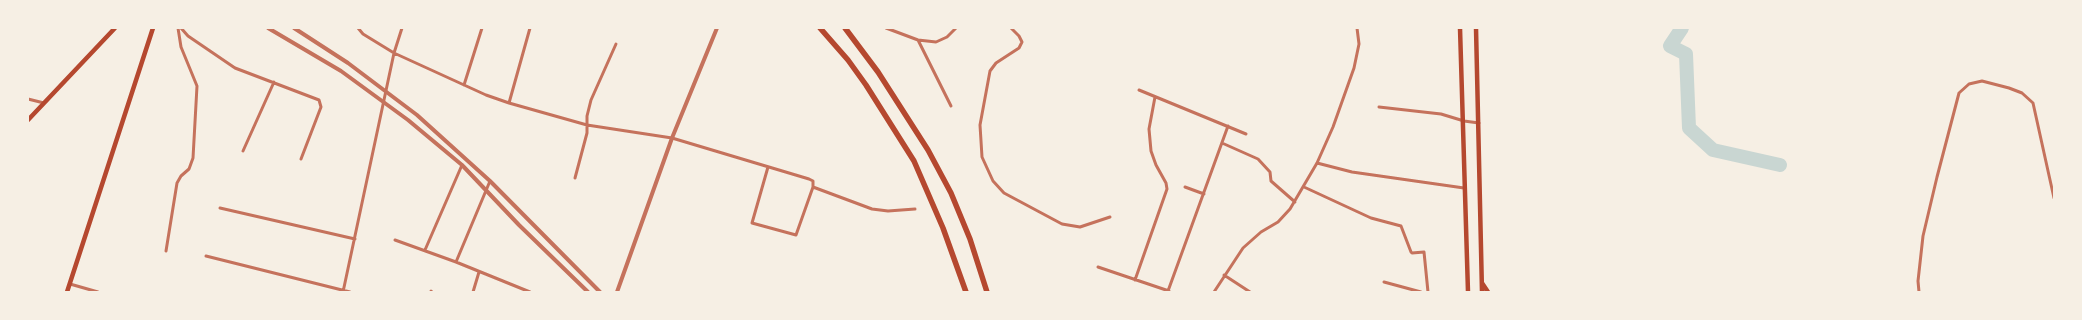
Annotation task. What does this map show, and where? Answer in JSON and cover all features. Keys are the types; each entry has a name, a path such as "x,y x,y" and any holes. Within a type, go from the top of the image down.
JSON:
{"highway":[{"path":"820,28 848,60 866,85 914,161 943,228 966,292"},
{"path":"845,28 878,72 928,150 951,193 970,239 987,292"}],"main road":[{"path":"28,120 115,28"},
{"path":"67,292 153,28"},
{"path":"1460,28 1468,292"},
{"path":"1476,28 1482,292"},
{"path":"1482,283 1488,292"}],"street":[{"path":"180,28 188,36 235,68 319,100 321,103 301,159"},
{"path":"166,251 176,183 180,176 189,168 193,158 197,86 181,47 180,28"},
{"path":"268,28 341,70 384,100 462,165 588,292"},
{"path":"294,28 315,40 417,115 490,181 600,292"},
{"path":"358,28 363,34 394,53 509,104 587,125 672,138 809,179 813,182 813,187 796,235 752,223 768,167"},
{"path":"343,291 394,53 402,28"},
{"path":"464,85 482,28"},
{"path":"509,104 530,28"},
{"path":"617,292 672,138 717,28"},
{"path":"886,28 918,40 936,42 947,37 956,28"},
{"path":"1011,28 1019,36 1022,42 1019,48 996,63 990,71 980,125 982,157 993,180 1004,193 1062,224 1080,227 1110,216"},
{"path":"1214,292 1243,248 1261,232 1278,222 1295,202 1317,163 1333,127 1354,68 1358,44 1357,28"},
{"path":"918,40 951,106"},
{"path":"575,178 587,133 590,100 616,44"},
{"path":"1919,292 1918,281 1923,236 1937,177 1959,93 1969,84 1982,81 2009,88 2022,93 2034,103 2054,198"},
{"path":"243,151 274,82"},
{"path":"1139,90 1246,134"},
{"path":"1135,280 1167,190 1166,182 1156,165 1151,151 1149,129 1155,97"},
{"path":"28,99 44,103"},
{"path":"1379,107 1441,114 1464,121 1478,123"},
{"path":"1098,267 1169,292 1228,126"},
{"path":"1222,143 1258,159 1270,172 1271,180 1295,202"},
{"path":"1317,163 1352,172 1464,188"},
{"path":"424,250 462,165"},
{"path":"456,262 490,181"},
{"path":"813,187 872,209 888,211 915,209"},
{"path":"1184,187 1204,194"},
{"path":"1304,187 1371,218 1401,226 1411,252 1424,252 1428,292"},
{"path":"220,208 355,239"},
{"path":"395,240 456,262 530,292"},
{"path":"206,256 350,292"},
{"path":"473,292 479,272"},
{"path":"1224,275 1250,292"},
{"path":"1384,282 1421,292"},
{"path":"70,284 98,292"},
{"path":"518,292 520,288"}],"waterway":[{"path":"1682,28 1670,46 1686,54 1689,128 1713,150 1780,165"}]}
